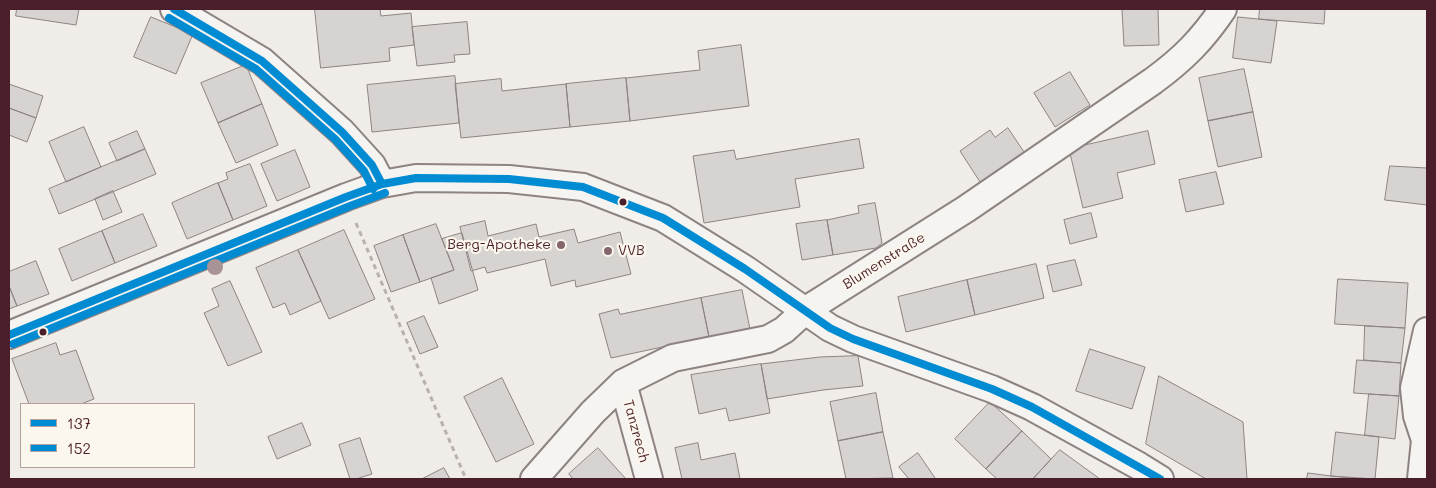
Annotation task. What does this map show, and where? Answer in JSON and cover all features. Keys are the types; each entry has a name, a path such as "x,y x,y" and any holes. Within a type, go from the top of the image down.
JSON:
{"street":[{"path":"174,9 262,61 342,132 372,165 382,184"},
{"name":"Blumenstraße","path":"534,479 593,412 623,382 673,358 768,339 784,330 806,310 966,209 1153,81 1176,64 1197,44 1223,9"},
{"path":"9,335 382,184 416,178 509,179 583,187 663,218 806,310 830,328 853,339 992,389 1032,407 1160,479"},
{"path":"1421,479 1426,440 1417,416 1414,388 1427,331"},
{"name":"Tanzrech","path":"623,382 649,479"}],"path":[{"path":"346,197 383,289 466,479"}],"building":[{"path":"17,9 79,9 76,25 16,16"},
{"path":"315,9 380,9 381,16 411,13 414,45 389,48 390,61 321,68"},
{"path":"1158,9 1159,45 1124,46 1122,10"},
{"path":"1260,9 1325,9 1324,24 1259,19"},
{"path":"151,17 193,34 176,74 134,57"},
{"path":"1238,17 1277,21 1271,63 1233,58"},
{"path":"467,22 470,54 454,55 455,62 417,66 412,27"},
{"path":"741,45 749,106 630,121 626,78 700,70 698,51"},
{"path":"246,65 262,104 218,123 201,83"},
{"path":"1244,69 1253,112 1208,121 1199,78"},
{"path":"1070,72 1090,105 1055,127 1034,93"},
{"path":"455,76 459,123 372,132 367,85"},
{"path":"626,78 630,121 570,127 566,84"},
{"path":"501,79 502,91 566,84 570,127 461,138 455,84"},
{"path":"9,84 43,96 36,118 9,108"},
{"path":"262,104 278,145 236,163 218,123"},
{"path":"9,108 36,118 27,142 9,135"},
{"path":"1253,112 1262,157 1218,167 1208,121"},
{"path":"84,127 101,167 66,182 49,142"},
{"path":"1008,128 1026,155 982,185 960,151 990,130 995,137"},
{"path":"137,131 145,149 117,161 109,143"},
{"path":"1148,131 1155,164 1117,173 1123,198 1083,208 1069,149"},
{"path":"859,139 864,168 795,179 800,207 704,223 693,156 734,150 736,159"},
{"path":"145,149 156,174 59,214 49,189"},
{"path":"295,150 310,187 277,201 261,164"},
{"path":"250,164 267,206 233,220 218,183 228,179 226,173"},
{"path":"1390,166 1427,168 1427,205 1385,200"},
{"path":"1216,172 1224,204 1186,212 1179,180"},
{"path":"218,183 233,220 187,239 172,203"},
{"path":"113,191 122,212 103,220 95,199"},
{"path":"875,203 882,243 876,248 833,255 827,220 859,213 858,206"},
{"path":"1091,213 1097,237 1070,244 1064,220"},
{"path":"143,214 157,246 115,263 102,231"},
{"path":"827,220 833,255 802,260 796,224"},
{"path":"485,221 488,236 536,224 539,237 574,229 578,243 620,232 631,274 576,287 575,280 551,286 545,259 487,273 485,267 471,271 460,227"},
{"path":"436,224 454,270 420,282 403,235"},
{"path":"344,230 375,299 329,319 298,250"},
{"path":"102,231 115,263 72,281 59,249"},
{"path":"462,233 478,290 439,304 431,278 454,270 442,239"},
{"path":"403,235 420,282 391,292 374,246"},
{"path":"298,250 321,301 290,315 285,303 273,308 256,268"},
{"path":"1075,260 1082,285 1053,292 1047,266"},
{"path":"36,261 49,294 17,306 9,286 9,272"},
{"path":"1036,264 1044,298 975,315 967,280"},
{"path":"1338,279 1408,283 1405,328 1335,324"},
{"path":"967,280 975,315 906,332 898,297"},
{"path":"230,281 262,352 228,366 204,313 219,306 212,289"},
{"path":"9,286 17,306 9,309"},
{"path":"742,290 750,329 709,337 701,298"},
{"path":"701,298 709,337 611,358 599,314 618,309 620,314"},
{"path":"424,316 438,347 420,354 407,323"},
{"path":"1365,326 1405,328 1401,363 1364,360"},
{"path":"56,343 60,355 76,350 94,399 84,403 29,403 12,359"},
{"path":"1090,349 1145,367 1132,409 1076,391"},
{"path":"858,356 863,386 767,399 761,364 820,357"},
{"path":"1357,360 1401,363 1399,396 1354,393"},
{"path":"761,364 770,413 729,421 726,408 699,414 691,375"},
{"path":"1159,376 1243,422 1247,479 1206,479 1146,444"},
{"path":"502,378 534,444 496,462 464,397"},
{"path":"876,393 883,432 838,441 830,402"},
{"path":"1369,394 1399,396 1395,439 1365,435"},
{"path":"990,402 1022,431 986,469 955,439"},
{"path":"302,423 311,445 277,459 268,437"},
{"path":"1022,431 1051,459 1033,479 997,479 986,469"},
{"path":"883,432 893,478 846,479 838,441"},
{"path":"1336,432 1379,437 1375,479 1331,476"},
{"path":"360,438 372,474 350,479 339,445"},
{"path":"698,443 701,460 735,453 740,479 682,479 675,448"},
{"path":"598,448 626,479 573,479 569,474"},
{"path":"1060,450 1100,479 1033,479"},
{"path":"918,453 935,478 909,479 899,467"},
{"path":"444,468 450,479 422,479"},
{"path":"1308,473 1331,476 1360,479 1307,479"}],"transit line":[{"name":"137","path":"174,9 262,61 342,132 372,165 382,184"},
{"name":"152","path":"169,18 256,69 335,139 364,171 373,189"},
{"name":"137","path":"9,335 382,184 416,178 509,179 583,187 663,218 745,269 830,328 853,339 992,389 1032,407 1160,479"},
{"name":"152","path":"13,344 385,193"}],"place":[{"name":"Berg-Apotheke","path":"561,245"},
{"name":"VVB","path":"608,251"}]}
